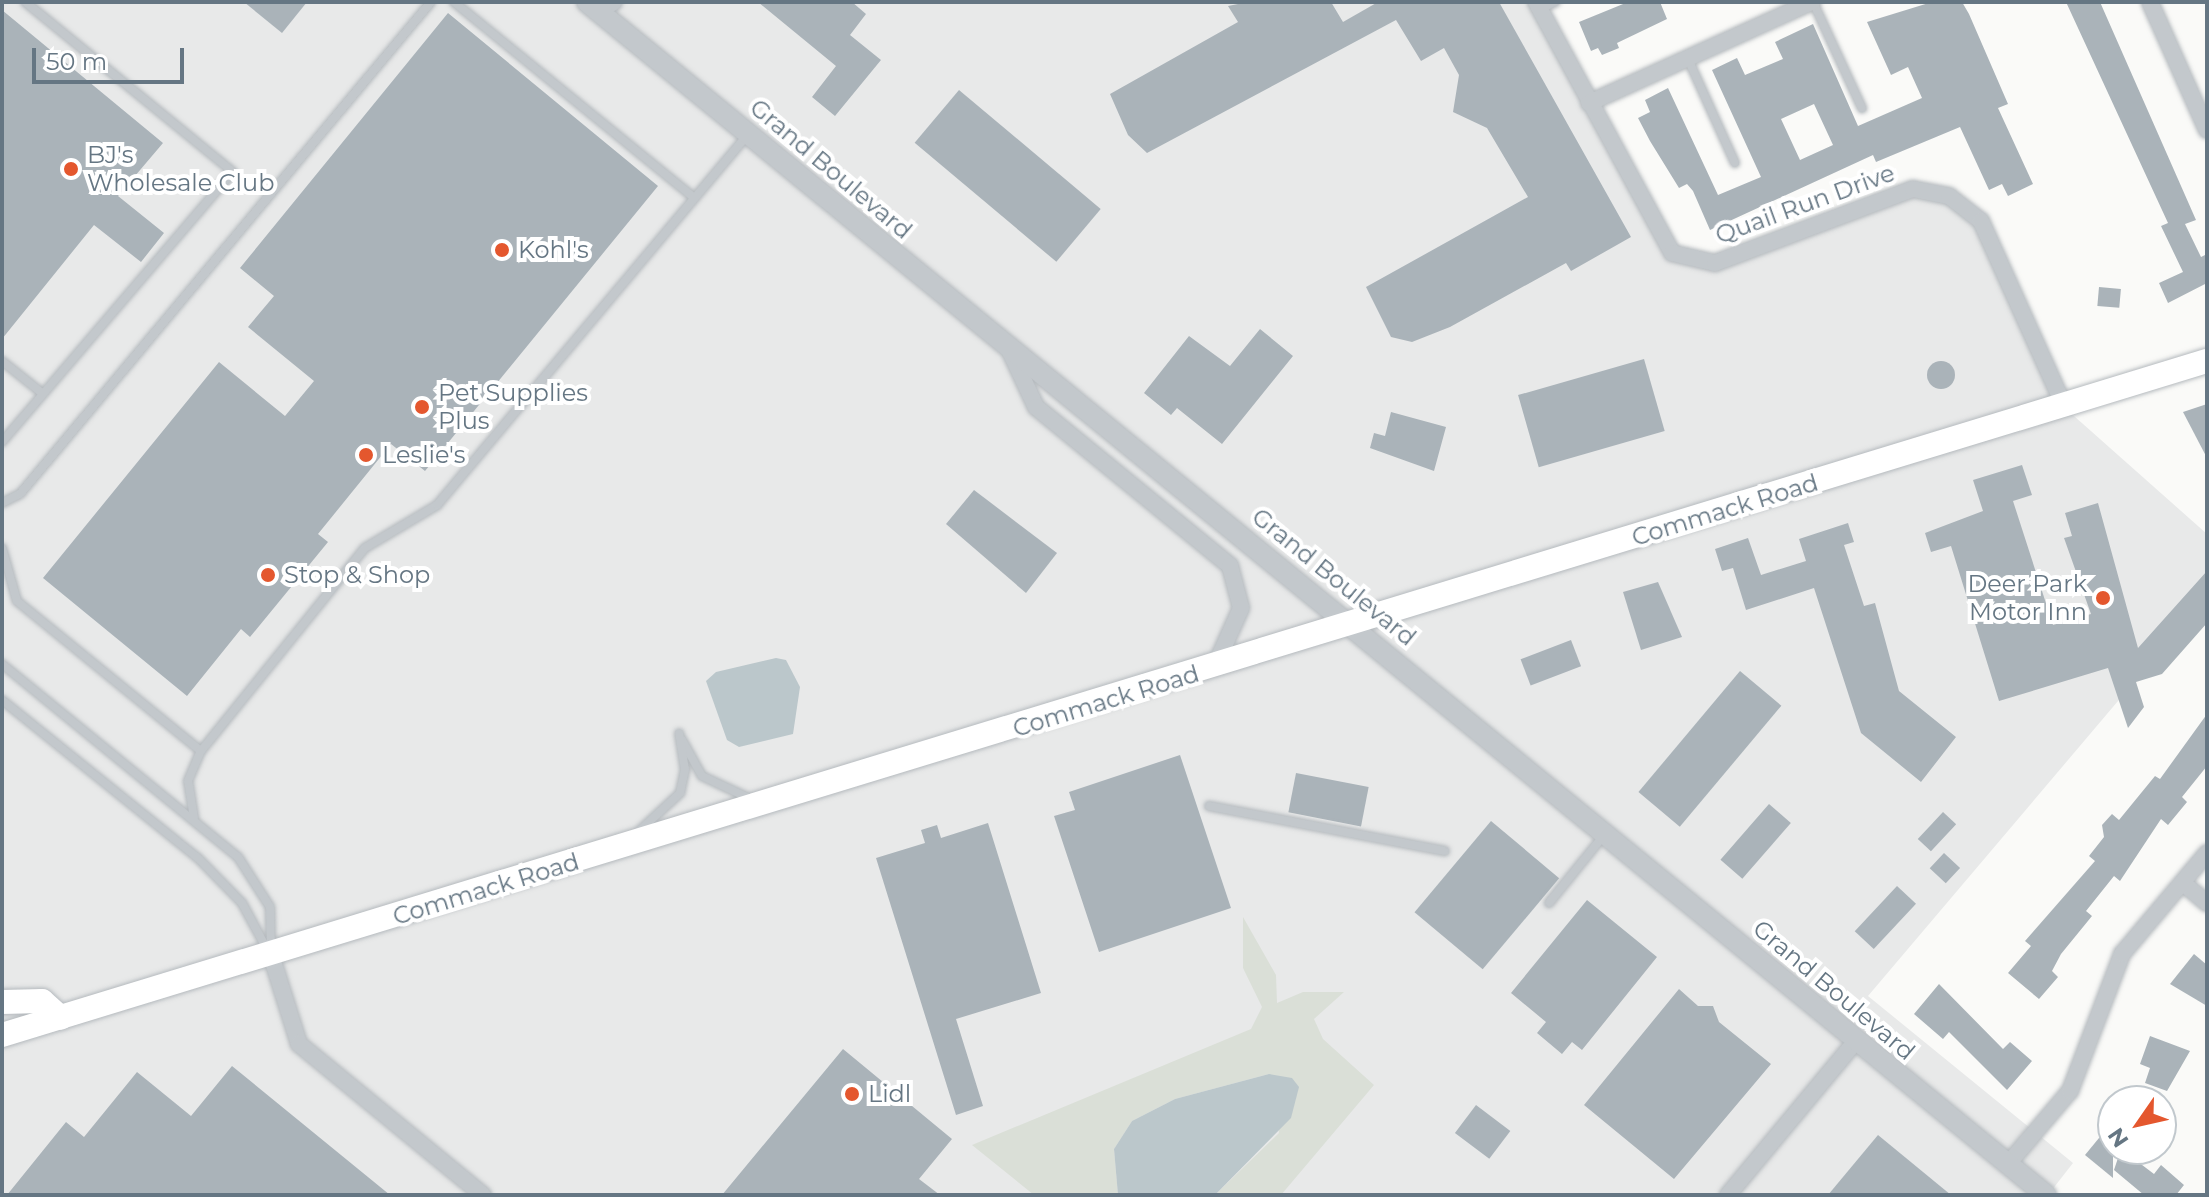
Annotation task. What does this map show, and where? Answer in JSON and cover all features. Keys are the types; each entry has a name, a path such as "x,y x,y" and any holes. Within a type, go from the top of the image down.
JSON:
{"main road":[{"name":"Commack Road","path":"2,1035 1214,669 2065,408 2207,361"},
{"path":"2,1002 42,1001 61,1018"}],"street":[{"path":"1589,103 1813,2"},
{"path":"2150,2 2207,130"},
{"name":"Quail Run Drive","path":"1543,4 1589,103 1663,245 1681,259 1733,258 1913,189 1949,196 1981,221 2065,408"},
{"name":"Grand Boulevard","path":"600,5 748,134 1009,349 1354,626 1855,1042 2046,1195"},
{"path":"1009,349 1036,407 1230,566 1241,608 1214,669"},
{"path":"2008,1164 2070,1091 2122,954 2207,853"},
{"path":"2183,883 2207,903"},
{"path":"271,955 299,1044 483,1195"},
{"path":"1728,1195 1855,1042"}],"lane":[{"path":"2,442 233,172 25,2"},
{"path":"2,503 20,494 431,2"},
{"path":"454,2 694,198"},
{"path":"1813,2 1862,108"},
{"path":"1687,58 1735,163"},
{"path":"194,819 188,781 201,751 365,548 437,505 748,134"},
{"path":"2,361 42,393"},
{"path":"2,548 17,601 201,751"},
{"path":"2,664 238,857 270,907 271,955"},
{"path":"2,700 198,858 242,903 271,955"},
{"path":"619,848 680,793 685,770 679,733 702,776 765,804"},
{"path":"1209,806 1445,851"},
{"path":"1549,903 1605,834"}],"shaded area":[{"path":"2,2 1536,2 1663,245 1695,262 1913,189 1949,196 1981,221 2065,408 2207,534 2207,596 1868,996 2073,1163 2048,1195 2,1195"},
{"path":"776,658 786,660 800,687 793,734 739,747 727,740 706,681 716,672"},
{"path":"1243,917 1276,975 1277,1003 1303,992 1344,992 1314,1019 1323,1039 1374,1085 1281,1195 1215,1195 1279,1133 1269,1074 1175,1099 1132,1121 1114,1149 1118,1195 1034,1195 972,1145 1251,1029 1262,1007 1243,968"},
{"path":"1269,1074 1292,1078 1299,1087 1291,1118 1215,1195 1118,1195 1114,1149 1132,1121 1175,1099"}],"building":[{"path":"244,2 307,2 282,33"},
{"path":"758,2 852,2 866,14 850,35 881,60 835,116 812,97 836,66"},
{"path":"1248,2 1331,2 1343,22 1378,2 1499,2 1631,237 1571,271 1566,263 1450,327 1412,342 1391,337 1366,287 1528,197 1487,128 1453,112 1459,75 1444,48 1421,61 1396,20 1147,153 1128,135 1110,94 1238,22 1228,6"},
{"path":"1628,2 1660,2 1667,19 1617,43 1619,48 1602,55 1598,48 1591,51 1579,22"},
{"path":"1932,2 1962,2 2008,104 1998,108 2033,184 2008,196 2002,184 1989,190 1960,127 1876,162 1873,155 1710,230 1693,191 1687,184 1679,188 1638,118 1650,112 1645,100 1668,88 1718,195 1761,177 1712,70 1737,58 1745,75 1783,59 1775,42 1813,24 1858,126 1922,98 1908,67 1891,75 1867,22","holes":["1814,104 1833,145 1800,160 1781,119"]},
{"path":"2066,2 2100,2 2196,220 2185,224 2201,257 2207,254 2207,283 2168,303 2159,283 2183,272 2161,226 2168,223"},
{"name":"BJ's Wholesale Club","path":"2,10 163,143 118,196 164,233 141,262 94,225 2,339"},
{"path":"448,13 658,186 425,471 391,444 318,534 328,542 250,637 241,629 187,696 43,578 219,362 285,416 314,381 248,327 274,296 240,268"},
{"path":"959,90 1101,209 1056,262 915,143"},
{"path":"2099,287 2121,289 2119,308 2097,306"},
{"path":"1260,329 1293,356 1222,444 1177,408 1171,415 1144,393 1189,336 1230,366"},
{"path":"1644,359 1665,431 1539,467 1518,395"},
{"path":"1941,361 1951,365 1955,375 1951,385 1941,389 1931,385 1927,375 1931,365"},
{"path":"2207,404 2207,458 2183,412"},
{"path":"1391,412 1446,427 1434,471 1370,448 1374,433 1385,436"},
{"path":"2022,465 2032,495 2013,501 2053,625 2091,614 2064,538 2072,536 2065,513 2098,503 2138,648 2207,571 2207,623 2162,674 2136,682 2144,707 2128,728 2108,668 1999,701 1951,546 1931,552 1925,533 1983,511 1973,480"},
{"path":"974,490 1057,553 1026,593 946,524"},
{"path":"1848,523 1854,542 1844,545 1864,606 1875,603 1899,691 1956,737 1921,782 1861,733 1814,588 1746,610 1733,568 1722,571 1715,549 1748,538 1761,575 1806,561 1799,539"},
{"path":"1658,582 1682,637 1641,650 1623,592"},
{"path":"1571,640 1581,666 1531,685 1521,659"},
{"path":"1740,671 1781,706 1680,827 1638,792"},
{"path":"2207,714 2207,766 2182,797 2187,802 2168,825 2161,819 2120,881 2114,876 2086,911 2092,916 2061,954 2052,971 2058,977 2039,999 2008,973 2031,946 2025,941 2095,861 2089,856 2104,837 2102,825 2112,814 2119,820 2155,776 2160,779"},
{"path":"1180,755 1231,908 1099,952 1054,816 1075,810 1069,792"},
{"path":"1296,773 1369,787 1361,826 1288,812"},
{"path":"1769,804 1791,823 1742,879 1720,860"},
{"path":"1943,812 1956,824 1931,851 1918,839"},
{"path":"1491,821 1559,878 1483,969 1415,912"},
{"path":"988,823 1041,993 956,1019 983,1106 956,1115 876,858 925,843 921,830 937,825 941,838"},
{"path":"1944,853 1960,868 1946,883 1930,868"},
{"path":"1897,886 1916,904 1874,949 1855,931"},
{"path":"1587,900 1657,957 1582,1050 1572,1042 1562,1054 1537,1033 1546,1022 1511,993"},
{"path":"2194,954 2207,965 2207,1006 2170,984"},
{"path":"1939,984 2003,1049 2010,1042 2032,1061 2007,1090 1949,1032 1943,1039 1914,1014"},
{"path":"1679,989 1698,1006 1713,1006 1719,1022 1771,1064 1674,1179 1584,1105"},
{"path":"2150,1036 2190,1051 2170,1085 2145,1083 2150,1068 2140,1064"},
{"name":"Lidl","path":"843,1049 952,1139 919,1179 940,1195 722,1195"},
{"path":"232,1066 390,1195 7,1195 66,1122 84,1137 137,1072 191,1116"},
{"path":"1476,1105 1510,1131 1489,1159 1455,1133"},
{"path":"1878,1135 1951,1195 1828,1195"},
{"path":"2097,1140 2097,1165 2085,1155"},
{"path":"2097,1165 2113,1165 2113,1178"},
{"path":"2116,1165 2142,1165 2154,1174 2161,1165 2184,1185 2176,1195 2144,1195 2114,1170"}],"place":[{"name":"BJ's Wholesale Club","path":"71,169"},
{"name":"Kohl's","path":"502,250"},
{"name":"Pet Supplies Plus","path":"422,407"},
{"name":"Leslie's","path":"366,455"},
{"name":"Stop & Shop","path":"268,575"},
{"name":"Deer Park Motor Inn","path":"2103,598"},
{"name":"Lidl","path":"852,1094"}]}
